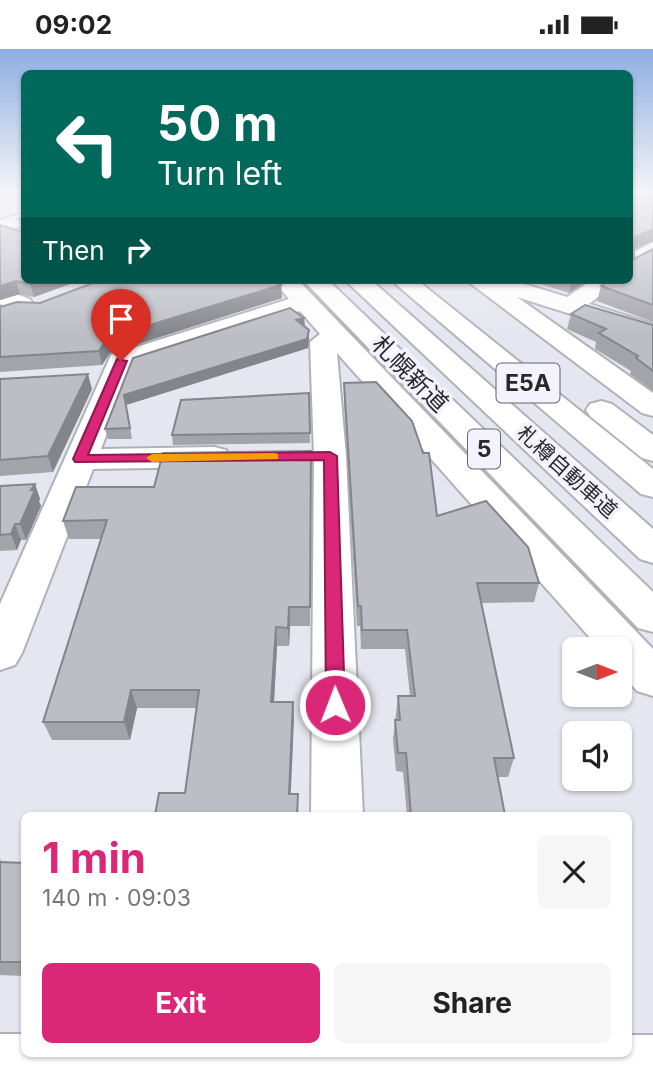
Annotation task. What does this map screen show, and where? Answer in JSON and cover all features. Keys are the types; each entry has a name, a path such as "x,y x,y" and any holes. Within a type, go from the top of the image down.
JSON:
{"main road":[{"path":"633,262 653,248"},
{"name":"札樽自動車道","path":"361,284 653,550"},
{"name":"札樽自動車道","path":"408,284 653,486"},
{"path":"443,284 653,451"},
{"path":"483,284 653,407"},
{"path":"501,284 653,333"},
{"path":"570,306 602,284"},
{"path":"3,638 102,377 121,361 301,287 337,337 653,678"},
{"name":"札幌新道","path":"301,287 653,617"},
{"path":"519,311 545,298"},
{"path":"7,304 34,309 47,305"},
{"path":"337,337 323,342 316,456 337,812"},
{"path":"64,476 247,457"},
{"path":"0,1067 653,1068"}],"building":[{"path":"0,239 21,239 21,282 0,286"},
{"path":"633,239 634,259 653,249 653,305 601,286 633,284"},
{"path":"90,284 281,285 107,338 99,351 0,357 0,307 17,302 40,303"},
{"path":"585,305 653,325 653,371 636,358 638,356 599,333 606,329 571,314"},
{"path":"290,308 304,318 296,320 309,330 307,339 124,395 130,428 105,429 133,358"},
{"path":"88,374 48,456 0,460 0,379"},
{"path":"376,382 412,421 423,453 429,453 437,516 486,501 528,547 539,583 477,583 514,758 494,758 504,812 411,812 406,753 398,753 395,720 400,720 398,696 415,696 407,630 362,630 361,606 358,606 344,383"},
{"path":"309,393 310,433 172,435 181,400"},
{"path":"311,451 310,607 289,607 288,628 276,627 271,702 293,702 289,794 298,794 297,812 156,812 159,793 185,793 199,690 131,690 124,722 43,722 107,520 63,521 76,487 154,487 163,453"},
{"path":"35,484 31,490 35,490 20,524 15,524 11,534 0,535 0,486"},
{"path":"0,862 21,863 21,962 0,962"}],"slow traffic":[{"path":"152,458 274,457"}],"route":[{"path":"121,361 79,459 330,456 335,705"}]}
